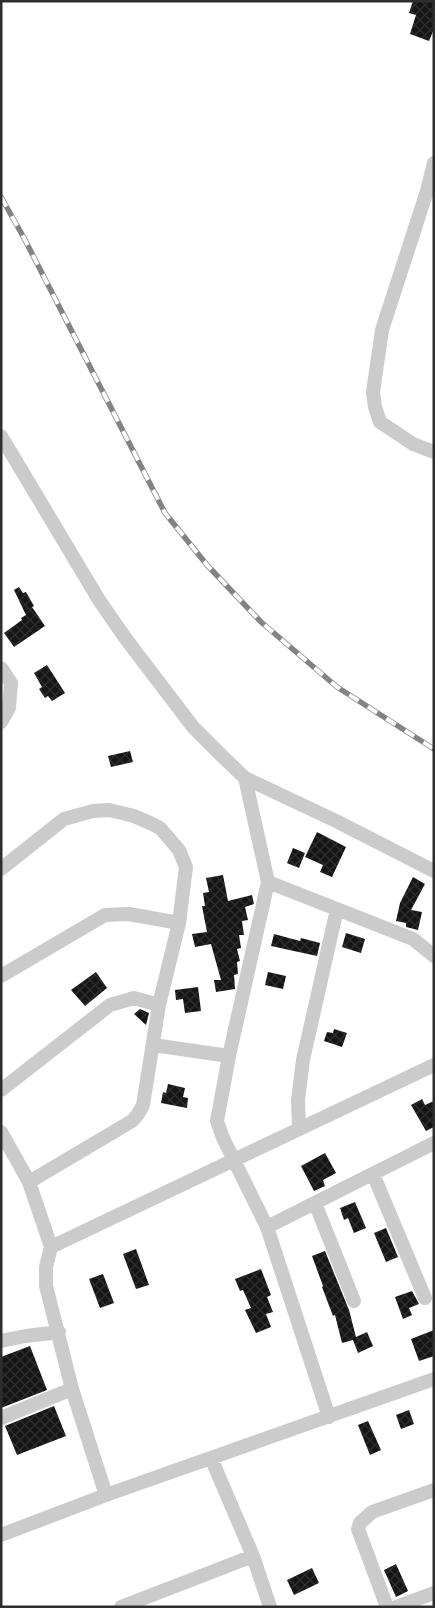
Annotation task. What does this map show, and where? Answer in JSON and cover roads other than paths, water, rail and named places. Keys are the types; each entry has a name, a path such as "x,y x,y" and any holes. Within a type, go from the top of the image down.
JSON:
{"street":[{"path":"434,163 430,192 382,330 373,392 380,422 413,444 434,452"},
{"path":"1,436 99,600 126,639 193,726 245,778 336,821 434,871"},
{"path":"1,668 11,683 9,708 1,722"},
{"path":"245,778 268,882 229,1056 217,1121 223,1138 267,1227 329,1416"},
{"path":"1,869 64,819 93,811 109,810 134,816 160,828 179,850 186,867 178,923 159,1005 143,1105 132,1121 29,1182"},
{"path":"268,882 413,939 434,956"},
{"path":"299,1129 298,1100 303,1060 337,909"},
{"path":"1,976 106,915 129,914 178,923"},
{"path":"1,1090 110,1004 134,998 159,1005"},
{"path":"153,1045 229,1056"},
{"path":"51,1247 434,1065"},
{"path":"1,1132 29,1182 51,1247 46,1267 46,1286 72,1389 106,1495"},
{"path":"267,1227 434,1143"},
{"path":"373,1174 425,1298"},
{"path":"315,1203 354,1301"},
{"path":"1,1342 26,1336 59,1332"},
{"path":"1,1535 106,1495 434,1379"},
{"path":"1,1418 72,1389"},
{"path":"211,1458 253,1556 270,1607"},
{"path":"387,1607 358,1529 360,1523 372,1512 434,1490"},
{"path":"121,1607 253,1556"},
{"path":"396,1607 434,1593"}],"railway":[{"path":"1,197 24,238 165,513 207,565 261,622 337,687 434,749"}]}
